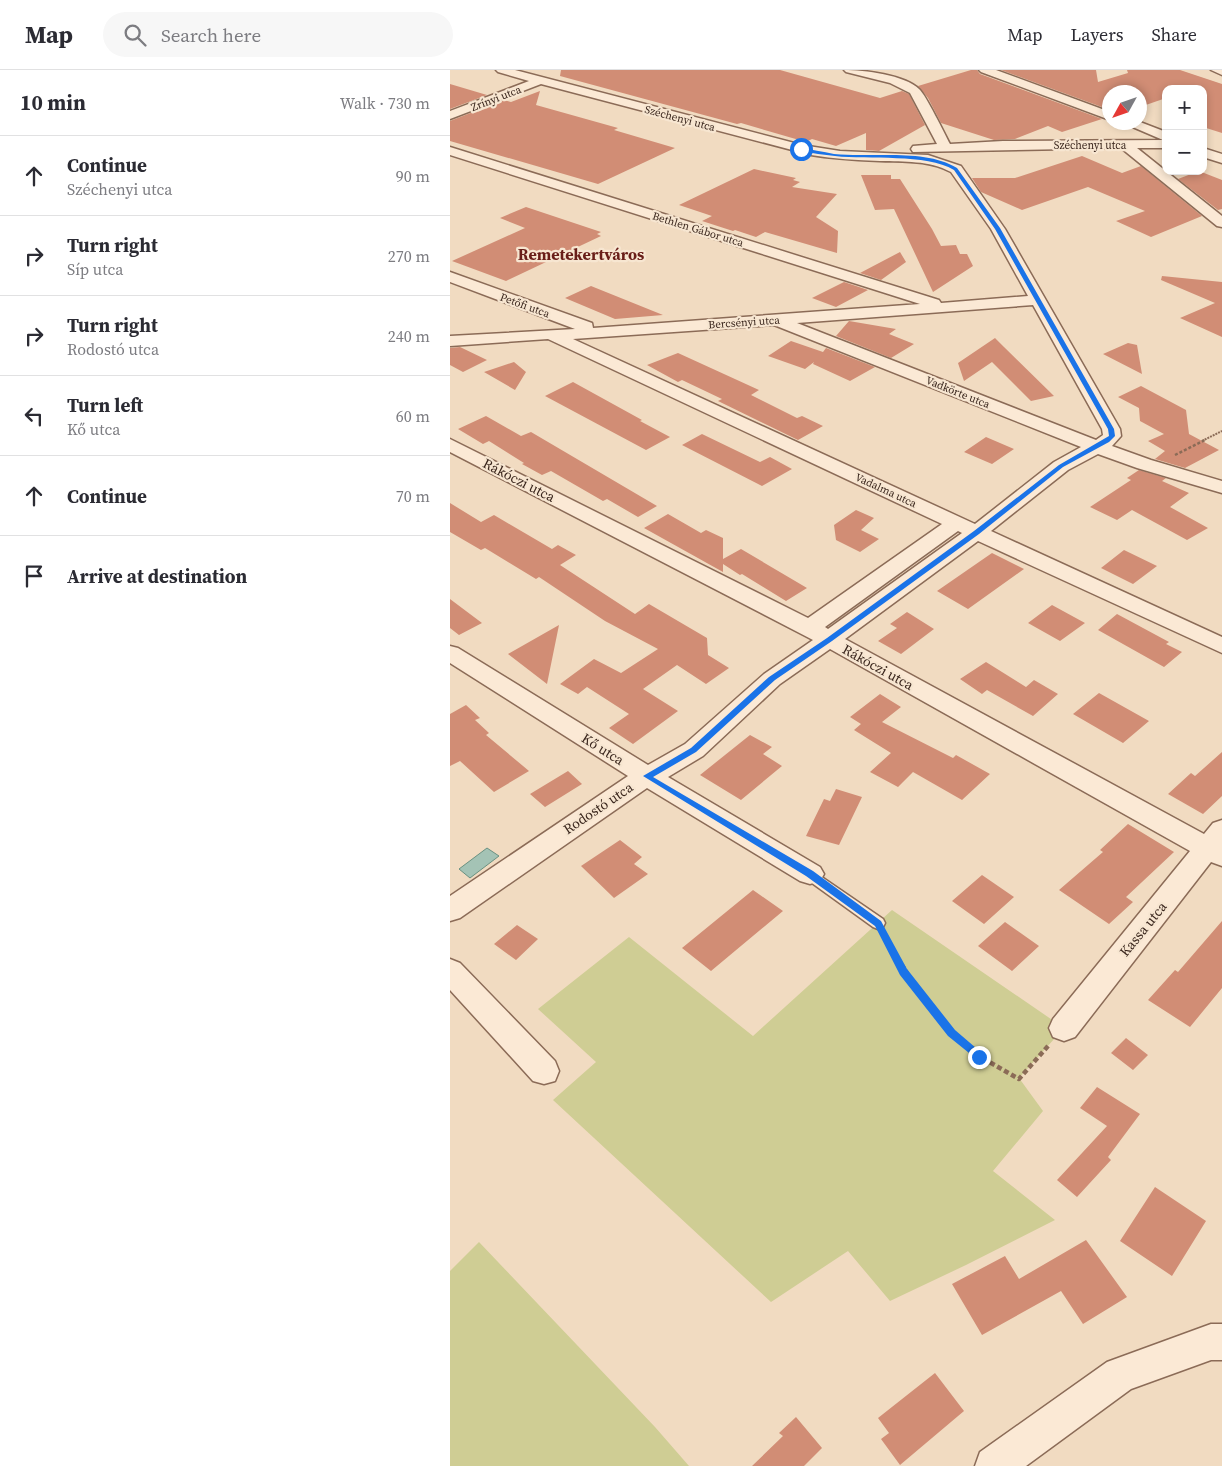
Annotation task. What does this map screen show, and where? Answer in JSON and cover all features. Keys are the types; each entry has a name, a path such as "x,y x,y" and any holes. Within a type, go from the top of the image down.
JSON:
{"street":[{"name":"Széchenyi utca","path":"502,70 794,148 834,155 860,156 1003,145 1162,144"},
{"path":"850,70 872,72 915,91 945,148"},
{"path":"985,70 1102,113"},
{"path":"1217,70 1222,72"},
{"name":"Zrínyi utca","path":"450,115 541,80"},
{"path":"1147,130 1162,135"},
{"path":"1126,145 1222,223"},
{"path":"1207,147 1222,159"},
{"name":"Bethlen Gábor utca","path":"450,152 947,307"},
{"name":"Széchenyi utca","path":"893,154 939,162 956,169 990,216 1038,300"},
{"name":"Petőfi utca","path":"450,277 600,333"},
{"path":"1038,300 1111,429 1112,436 1101,444"},
{"name":"Bercsényi utca","path":"450,341 550,334 600,333 1038,300"},
{"name":"Vadkörte utca","path":"773,319 1101,444 1222,497"},
{"name":"Vadalma utca","path":"550,334 1222,646"},
{"name":"Rodostó utca","path":"819,634 976,533 1061,466 1101,444"},
{"name":"Rákóczi utca","path":"450,445 819,634 1217,845"},
{"name":"Vadkörte utca","path":"1149,465 1222,487"},
{"name":"Rodostó utca","path":"450,910 629,786 694,750 819,634 956,523"},
{"name":"Kő utca","path":"450,653 647,776 810,874"},
{"name":"Kassa utca","path":"1064,1028 1217,845"},
{"path":"450,971 544,1071"},
{"path":"994,1466 1120,1375 1211,1342 1222,1342"}],"lane":[{"path":"810,874 878,923"}],"path":[{"path":"1149,465 1222,431"},
{"path":"878,923 904,972 951,1033 979,1057 1019,1078 1064,1028"}],"shaded area":[{"path":"487,848 499,856 470,878 459,869"},
{"path":"892,910 1064,1028 1019,1078 1043,1111 993,1171 1055,1220 890,1301 848,1251 771,1302 553,1100 596,1062 538,1009 629,937 753,1036"},
{"path":"479,1242 655,1427 689,1466 450,1466 450,1271"}],"building":[{"path":"561,70 780,70 880,98 902,91 909,94 925,125 879,151 866,150 866,133 836,146 812,139 806,142 741,123 737,124 560,76"},
{"path":"971,70 977,70 980,74 1102,119 1062,132 1048,126 1015,139 994,140 941,123 928,98 918,86"},
{"path":"1001,70 1096,70 1098,82 1128,73 1127,70 1180,70 1222,84 1222,133 1207,128 1207,85 1162,85 1162,99 1147,105 1147,85 1102,85 1102,107"},
{"path":"450,84 487,95 450,109"},
{"path":"540,91 536,105 618,128 614,130 675,148 598,184 450,141 450,121 504,100 511,102"},
{"path":"1082,156 1122,173 1141,166 1202,216 1151,237 1116,221 1145,211 1088,187 1022,210 981,192 972,178 1015,178"},
{"path":"754,169 796,178 793,180 800,182 792,187 837,194 816,217 838,231 837,253 765,232 756,237 733,231 702,221 712,216 679,205"},
{"path":"1207,174 1222,180 1222,209 1218,210 1178,179 1188,175"},
{"path":"861,175 891,175 891,179 900,179 941,246 956,245 960,254 967,254 973,266 933,292 894,209 875,210"},
{"path":"526,207 601,232 597,234 601,236 506,281 452,261 525,228 500,218"},
{"path":"900,252 906,262 881,280 860,273"},
{"path":"1162,276 1222,282 1222,337 1180,318 1215,303 1161,280"},
{"path":"844,282 868,290 836,307 812,298"},
{"path":"591,286 663,315 615,319 565,298"},
{"path":"849,321 896,329 889,334 914,344 891,358 836,336"},
{"path":"995,338 1054,396 1031,401 992,362 964,381 958,363"},
{"path":"791,341 823,352 826,348 875,367 850,381 813,364 814,362 805,369 768,356"},
{"path":"1128,343 1137,345 1142,374 1103,354"},
{"path":"460,347 487,360 463,372 450,365 450,348"},
{"path":"678,353 759,390 751,395 797,418 802,416 823,426 798,440 718,401 722,399 682,380 678,382 647,365"},
{"path":"514,362 526,372 515,390 484,372"},
{"path":"573,382 670,437 646,450 545,396"},
{"path":"1141,386 1186,410 1189,434 1219,450 1185,468 1155,459 1165,451 1148,441 1164,434 1140,421 1139,408 1118,397"},
{"path":"486,416 521,436 531,432 657,506 638,517 607,499 603,501 551,471 542,475 522,464 524,463 489,441 483,444 458,429"},
{"path":"702,434 760,462 770,457 792,469 762,486 682,445"},
{"path":"986,437 1014,449 992,464 964,452"},
{"path":"1139,470 1166,478 1162,481 1189,493 1170,507 1208,528 1187,540 1132,510 1117,520 1090,507 1131,480 1127,478"},
{"path":"450,503 481,522 494,515 552,549 558,545 576,555 560,565 635,614 649,604 707,638 708,655 729,668 706,684 677,665 643,689 678,711 633,744 609,728 629,714 587,687 578,694 560,684 594,659 621,673 658,649 605,621 539,577 536,579 485,548 481,550 450,532"},
{"path":"856,510 874,518 861,530 879,539 860,552 836,540 834,525"},
{"path":"668,514 701,533 706,530 723,538 723,559 741,549 807,588 786,601 723,564 723,572 644,528"},
{"path":"1124,550 1157,566 1133,584 1101,568"},
{"path":"992,553 1024,569 968,609 937,591"},
{"path":"450,599 482,623 459,635 450,628"},
{"path":"1052,605 1085,623 1060,641 1028,623"},
{"path":"907,612 934,629 901,654 878,641 897,628 890,624"},
{"path":"1117,614 1169,642 1166,644 1182,652 1164,667 1098,630"},
{"path":"559,625 547,684 508,654"},
{"path":"986,662 1026,687 1034,680 1058,694 1033,716 987,690 982,694 960,679"},
{"path":"1099,693 1149,721 1123,743 1073,714"},
{"path":"880,694 901,707 882,722 953,758 956,755 990,774 962,800 913,772 898,787 870,772 891,753 854,730 861,724 850,717"},
{"path":"466,705 480,718 475,720 489,733 486,735 529,771 494,792 460,761 450,766 450,714"},
{"path":"750,735 772,747 763,754 782,766 741,800 700,775"},
{"path":"1222,752 1222,796 1203,814 1168,794 1191,773 1195,776"},
{"path":"568,771 582,784 545,807 530,794"},
{"path":"836,789 862,797 839,845 806,836 824,799 830,801"},
{"path":"1128,824 1174,852 1126,897 1133,902 1109,924 1059,890 1103,852 1100,850"},
{"path":"620,840 642,857 634,864 648,874 614,898 581,866"},
{"path":"982,875 1014,897 984,924 952,901"},
{"path":"753,890 783,911 711,971 682,948"},
{"path":"1222,921 1222,988 1190,1027 1148,1000 1175,970 1178,972"},
{"path":"1005,922 1039,946 1012,971 978,946"},
{"path":"517,925 538,939 516,960 494,944"},
{"path":"1126,1038 1148,1055 1133,1070 1111,1053"},
{"path":"1097,1087 1140,1114 1108,1157 1111,1160 1077,1197 1057,1180 1107,1126 1080,1108"},
{"path":"1155,1187 1206,1221 1172,1276 1120,1241"},
{"path":"1086,1240 1127,1297 1083,1324 1061,1291 982,1335 952,1284 1005,1256 1019,1279"},
{"path":"935,1373 964,1411 900,1465 881,1439 889,1433 878,1418"},
{"path":"796,1417 822,1448 804,1466 752,1466 783,1436 779,1433"}],"district":[{"name":"Remetekertváros","path":"581,254"}],"route":[{"path":"801,149 834,155 926,159 948,164 956,169 998,228 1012,257 1111,429 1112,436 1107,441 1061,466 976,533 830,639 772,678 694,750 669,766 647,776 810,874 878,923 904,972 951,1033 979,1057"}]}
